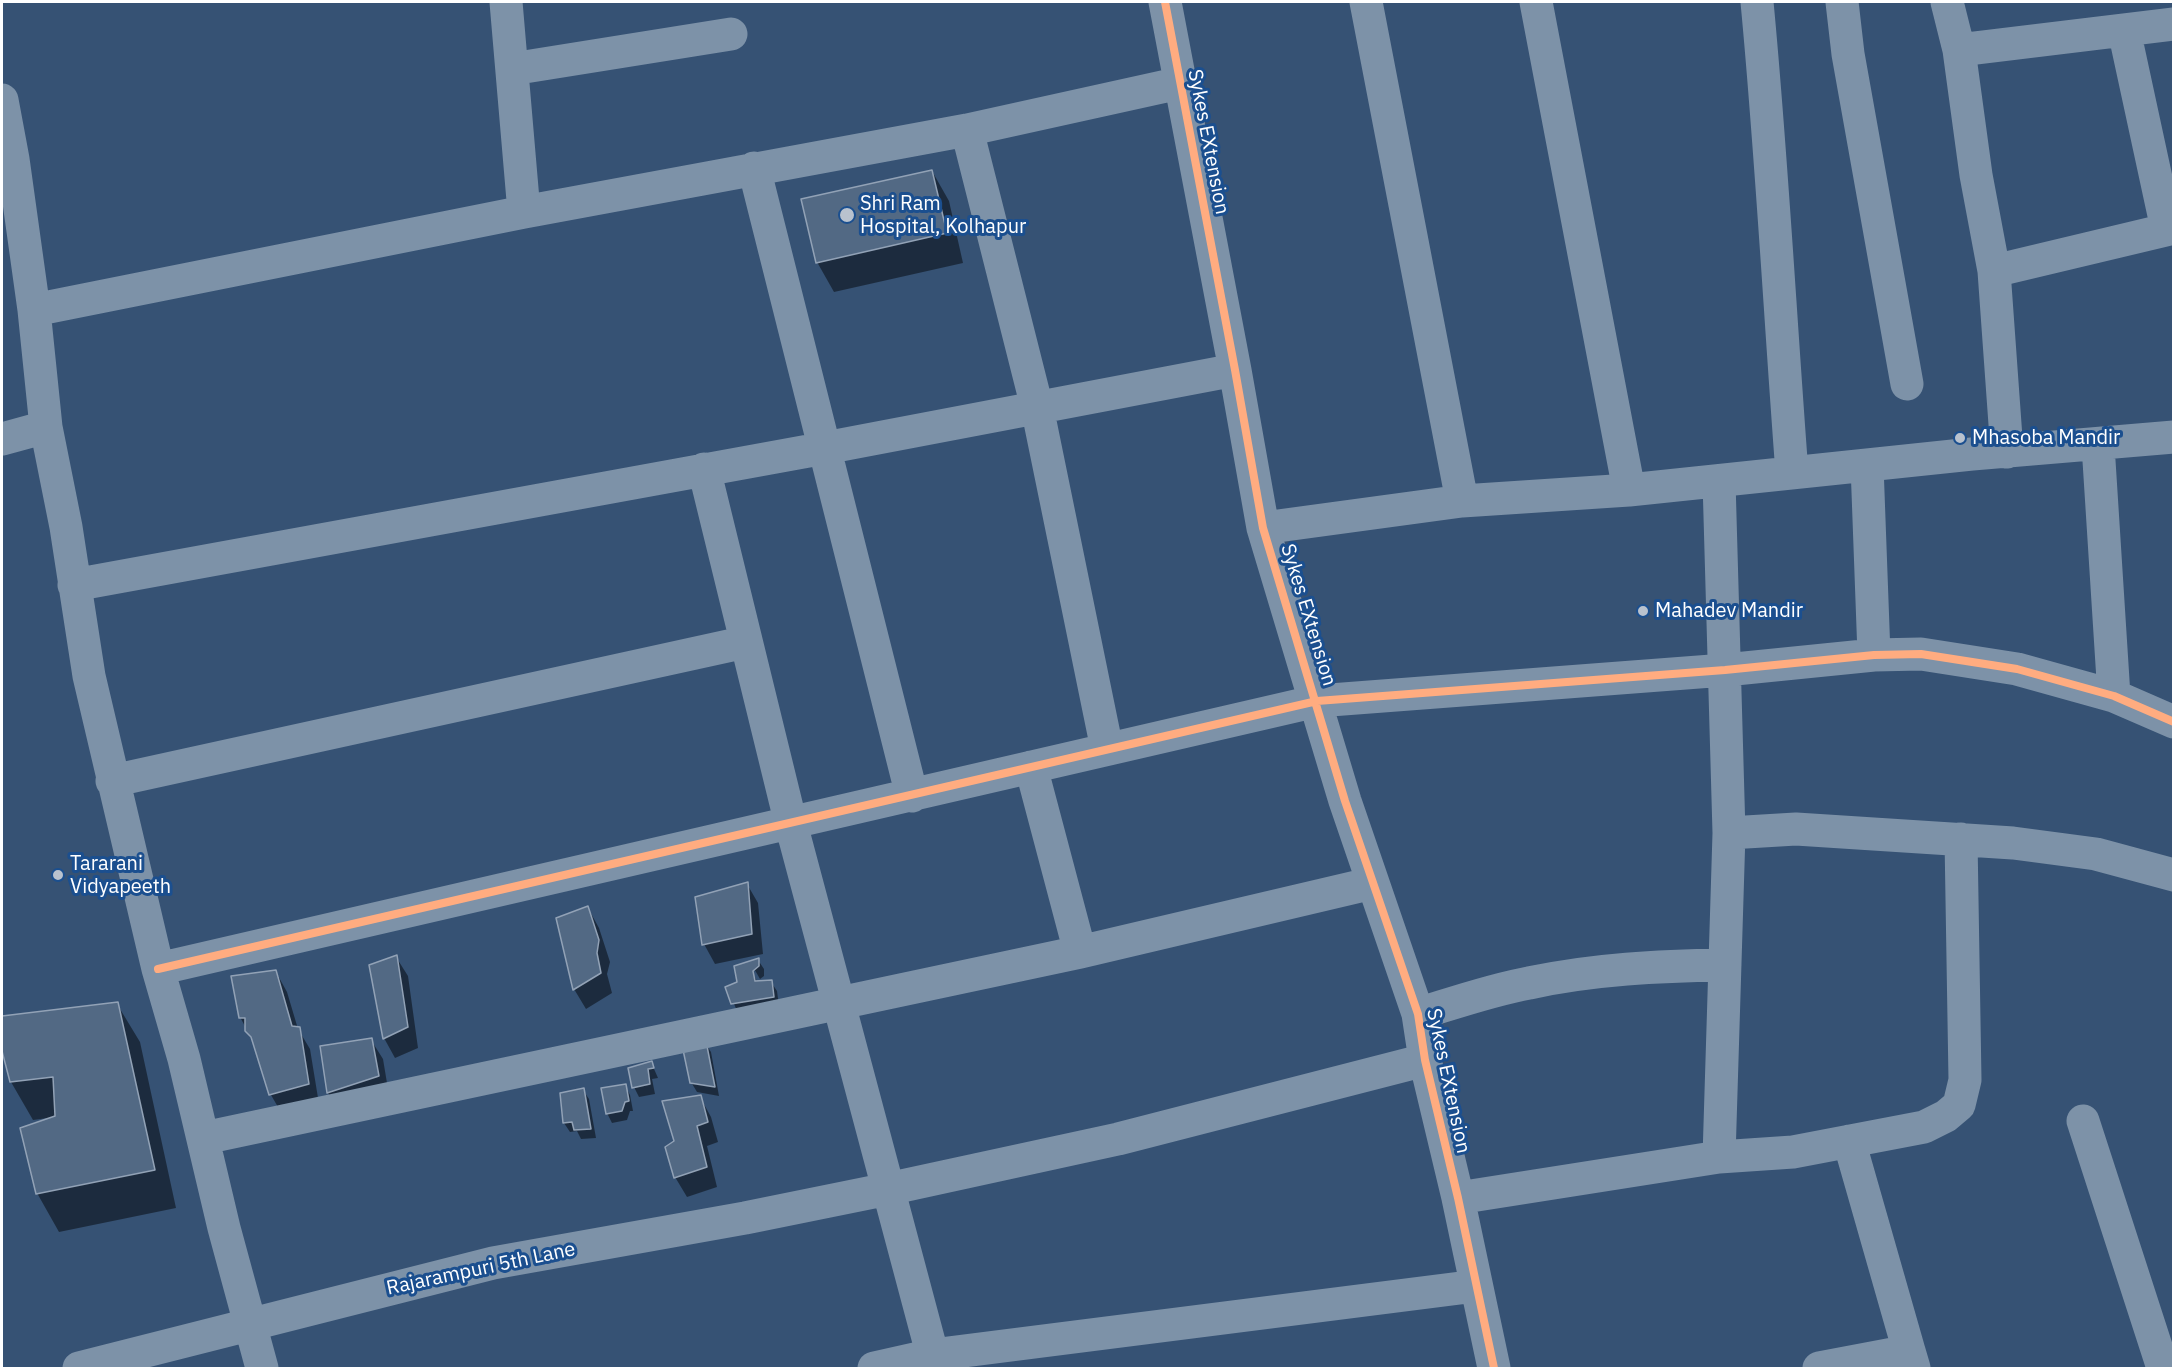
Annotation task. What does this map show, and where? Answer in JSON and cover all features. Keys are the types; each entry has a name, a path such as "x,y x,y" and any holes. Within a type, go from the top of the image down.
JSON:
{"street":[{"path":"506,2 524,212"},
{"name":"Sykes EXtension","path":"1165,2 1263,528 1317,701 1345,801 1418,1014 1425,1060 1458,1198 1494,1368"},
{"path":"1366,2 1462,501"},
{"path":"1536,2 1629,490"},
{"path":"1757,2 1770,143 1792,473"},
{"path":"1842,2 1848,54 1907,384"},
{"path":"1947,2 1959,50 1976,175 1994,271 2007,452"},
{"path":"1959,50 2174,24"},
{"path":"1994,271 2170,228 2124,30"},
{"path":"512,69 731,34"},
{"path":"34,310 524,212 968,130 1180,83"},
{"path":"2,100 13,159 34,310 46,428 66,527 89,676 158,969 204,1138 224,1228 262,1368"},
{"path":"968,130 1037,407 1107,749"},
{"path":"754,168 912,796"},
{"path":"74,585 825,448 1235,370"},
{"path":"2,439 46,428"},
{"path":"1263,528 1462,501 1629,490 1867,465 2174,437"},
{"path":"2098,445 2114,696"},
{"path":"1867,465 1874,655"},
{"path":"704,469 791,824 934,1362"},
{"path":"1719,481 1729,833 1719,1157"},
{"path":"112,781 746,642"},
{"path":"158,969 1317,701 1725,670 1874,655 1921,654 2017,669 2114,696 2174,722"},
{"path":"1031,767 1080,952"},
{"path":"1729,833 1796,829 2013,843 2096,854 2174,874"},
{"path":"1458,1198 1719,1157 1793,1152 1924,1127 1946,1116 1959,1104 1965,1080 1961,839"},
{"path":"204,1138 1080,952 1373,883"},
{"path":"1418,1014 1527,983 1590,972 1657,966 1725,965"},
{"name":"Rajarampuri 5th Lane","path":"78,1368 493,1263 745,1218 1118,1139 1425,1060"},
{"path":"2083,1121 2163,1368"},
{"path":"1819,1368 1912,1359 1849,1141"},
{"path":"874,1368 934,1362 1476,1286"}],"building":[{"path":"932,170 947,233 816,263 801,199"},
{"path":"748,882 752,934 702,945 695,897"},
{"path":"588,906 599,940 597,953 601,973 573,990 556,918"},
{"path":"397,955 408,1027 383,1039 369,965"},
{"path":"759,958 759,966 753,971 755,981 772,980 774,997 731,1004 725,987 737,982 734,966"},
{"path":"276,970 292,1026 300,1027 309,1084 269,1095 251,1037 245,1031 245,1018 239,1018 231,976"},
{"path":"118,1002 155,1170 36,1194 20,1128 55,1116 53,1077 10,1082 2,1051 2,1016"},
{"path":"372,1038 379,1076 327,1093 320,1046"},
{"path":"706,1041 715,1087 690,1083 682,1045"},
{"path":"652,1061 654,1068 648,1069 650,1084 632,1088 628,1068"},
{"path":"626,1084 629,1101 625,1102 622,1111 606,1114 601,1088"},
{"path":"584,1088 591,1129 574,1130 572,1122 563,1123 560,1093"},
{"path":"701,1095 708,1122 697,1126 707,1167 674,1178 665,1147 674,1141 662,1101"}],"cycle path":[{"path":"1165,2 1263,528 1345,801 1418,1014 1425,1060 1458,1198 1494,1368"},
{"path":"158,969 1317,701 1725,670 1874,655 1921,654 2017,669 2114,696 2174,722"}],"place":[{"name":"Shri Ram Hospital, Kolhapur","path":"847,215"},
{"name":"Mhasoba Mandir","path":"1960,438"},
{"name":"Mahadev Mandir","path":"1643,611"},
{"name":"Tararani Vidyapeeth","path":"58,875"}]}
